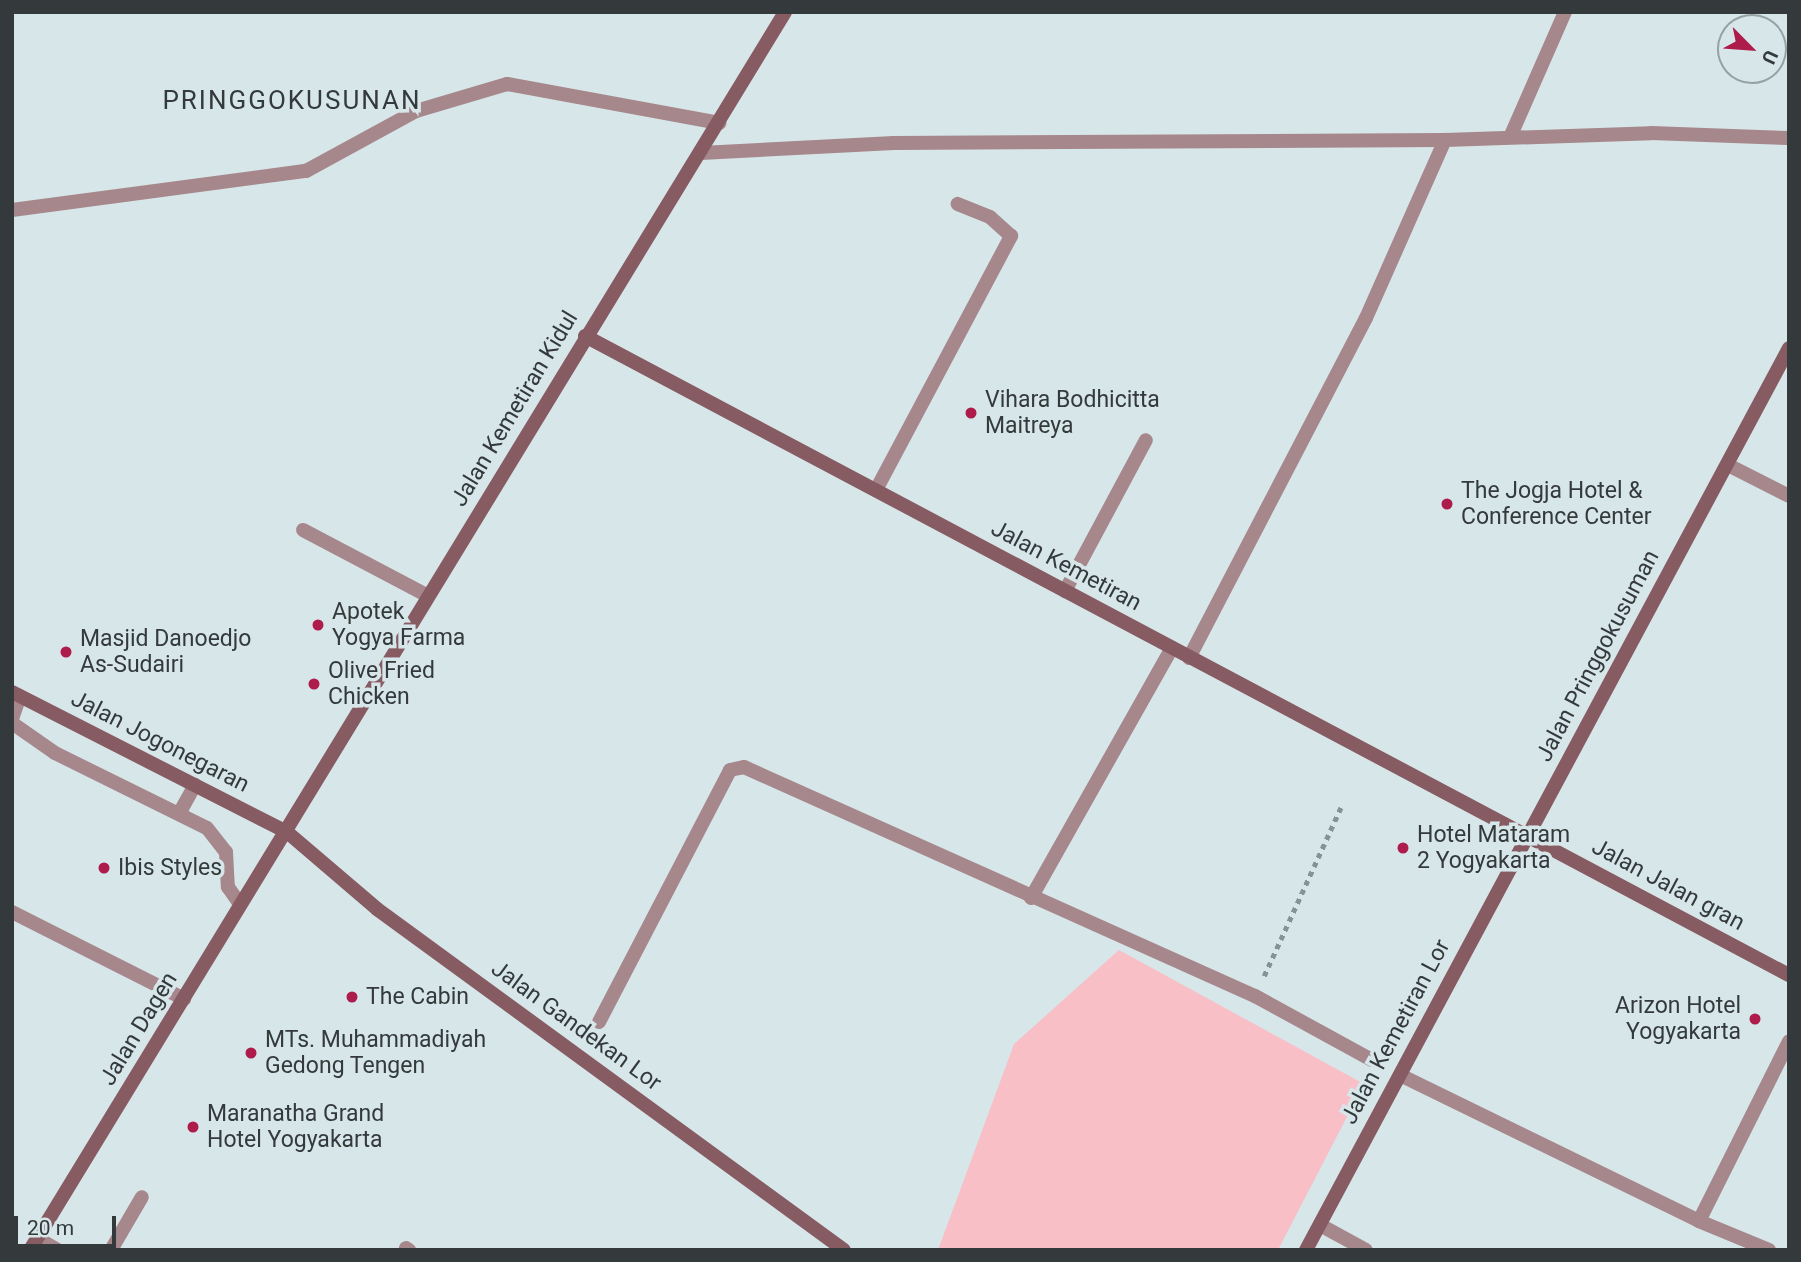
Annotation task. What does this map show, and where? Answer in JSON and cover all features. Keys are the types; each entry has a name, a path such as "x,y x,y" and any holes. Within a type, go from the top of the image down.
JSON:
{"street":[{"name":"Jalan Kemetiran Kidul","path":"287,832 585,336 701,153 785,12"},
{"path":"1511,135 1565,12"},
{"path":"12,210 306,171 416,111 507,84 719,123"},
{"path":"701,153 894,143 1445,140 1511,135 1651,132 1789,138"},
{"path":"1189,658 1366,318 1445,140"},
{"path":"876,490 1011,236 990,218 958,204"},
{"name":"Jalan Kemetiran","path":"585,336 1526,836"},
{"name":"Jalan Pringgokusuman","path":"1526,836 1789,348"},
{"path":"1065,591 1146,440"},
{"path":"1728,465 1789,496"},
{"path":"303,530 428,596"},
{"path":"1031,898 1172,648"},
{"path":"16,694 12,721 55,752 180,812 219,839 226,852 228,887 240,905"},
{"name":"Jalan Jogonegaran","path":"16,694 287,832"},
{"path":"599,1022 730,770 744,766 1031,898 1255,996 1372,1060"},
{"path":"180,812 195,785"},
{"name":"Jalan Dagen","path":"33,1244 287,832"},
{"name":"Jalan Gandekan Lor","path":"287,832 377,909 844,1250"},
{"name":"Jalan Jalan gran","path":"1526,836 1789,975"},
{"name":"Jalan Kemetiran Lor","path":"1307,1250 1526,836"},
{"path":"12,912 184,999"},
{"path":"1699,1221 1789,1041"},
{"path":"1399,1075 1699,1221 1769,1250"},
{"path":"111,1250 142,1198"},
{"path":"1320,1225 1366,1250"},
{"path":"33,1244 58,1250"}],"path":[{"path":"1255,996 1341,807"}],"shaded area":[{"path":"1119,950 1364,1084 1278,1250 938,1250 1014,1044"}],"place":[{"name":"Vihara Bodhicitta Maitreya","path":"971,413"},
{"name":"The Jogja Hotel & Conference Center","path":"1447,504"},
{"name":"Apotek Yogya Farma","path":"318,625"},
{"name":"Masjid Danoedjo As-Sudairi","path":"66,652"},
{"name":"Olive Fried Chicken","path":"314,684"},
{"name":"Hotel Mataram 2 Yogyakarta","path":"1403,848"},
{"name":"Ibis Styles","path":"104,868"},
{"name":"The Cabin","path":"352,997"},
{"name":"Arizon Hotel Yogyakarta","path":"1755,1019"},
{"name":"MTs. Muhammadiyah Gedong Tengen","path":"251,1053"},
{"name":"Maranatha Grand Hotel Yogyakarta","path":"193,1127"}],"district":[{"name":"PRINGGOKUSUNAN","path":"292,101"}]}
